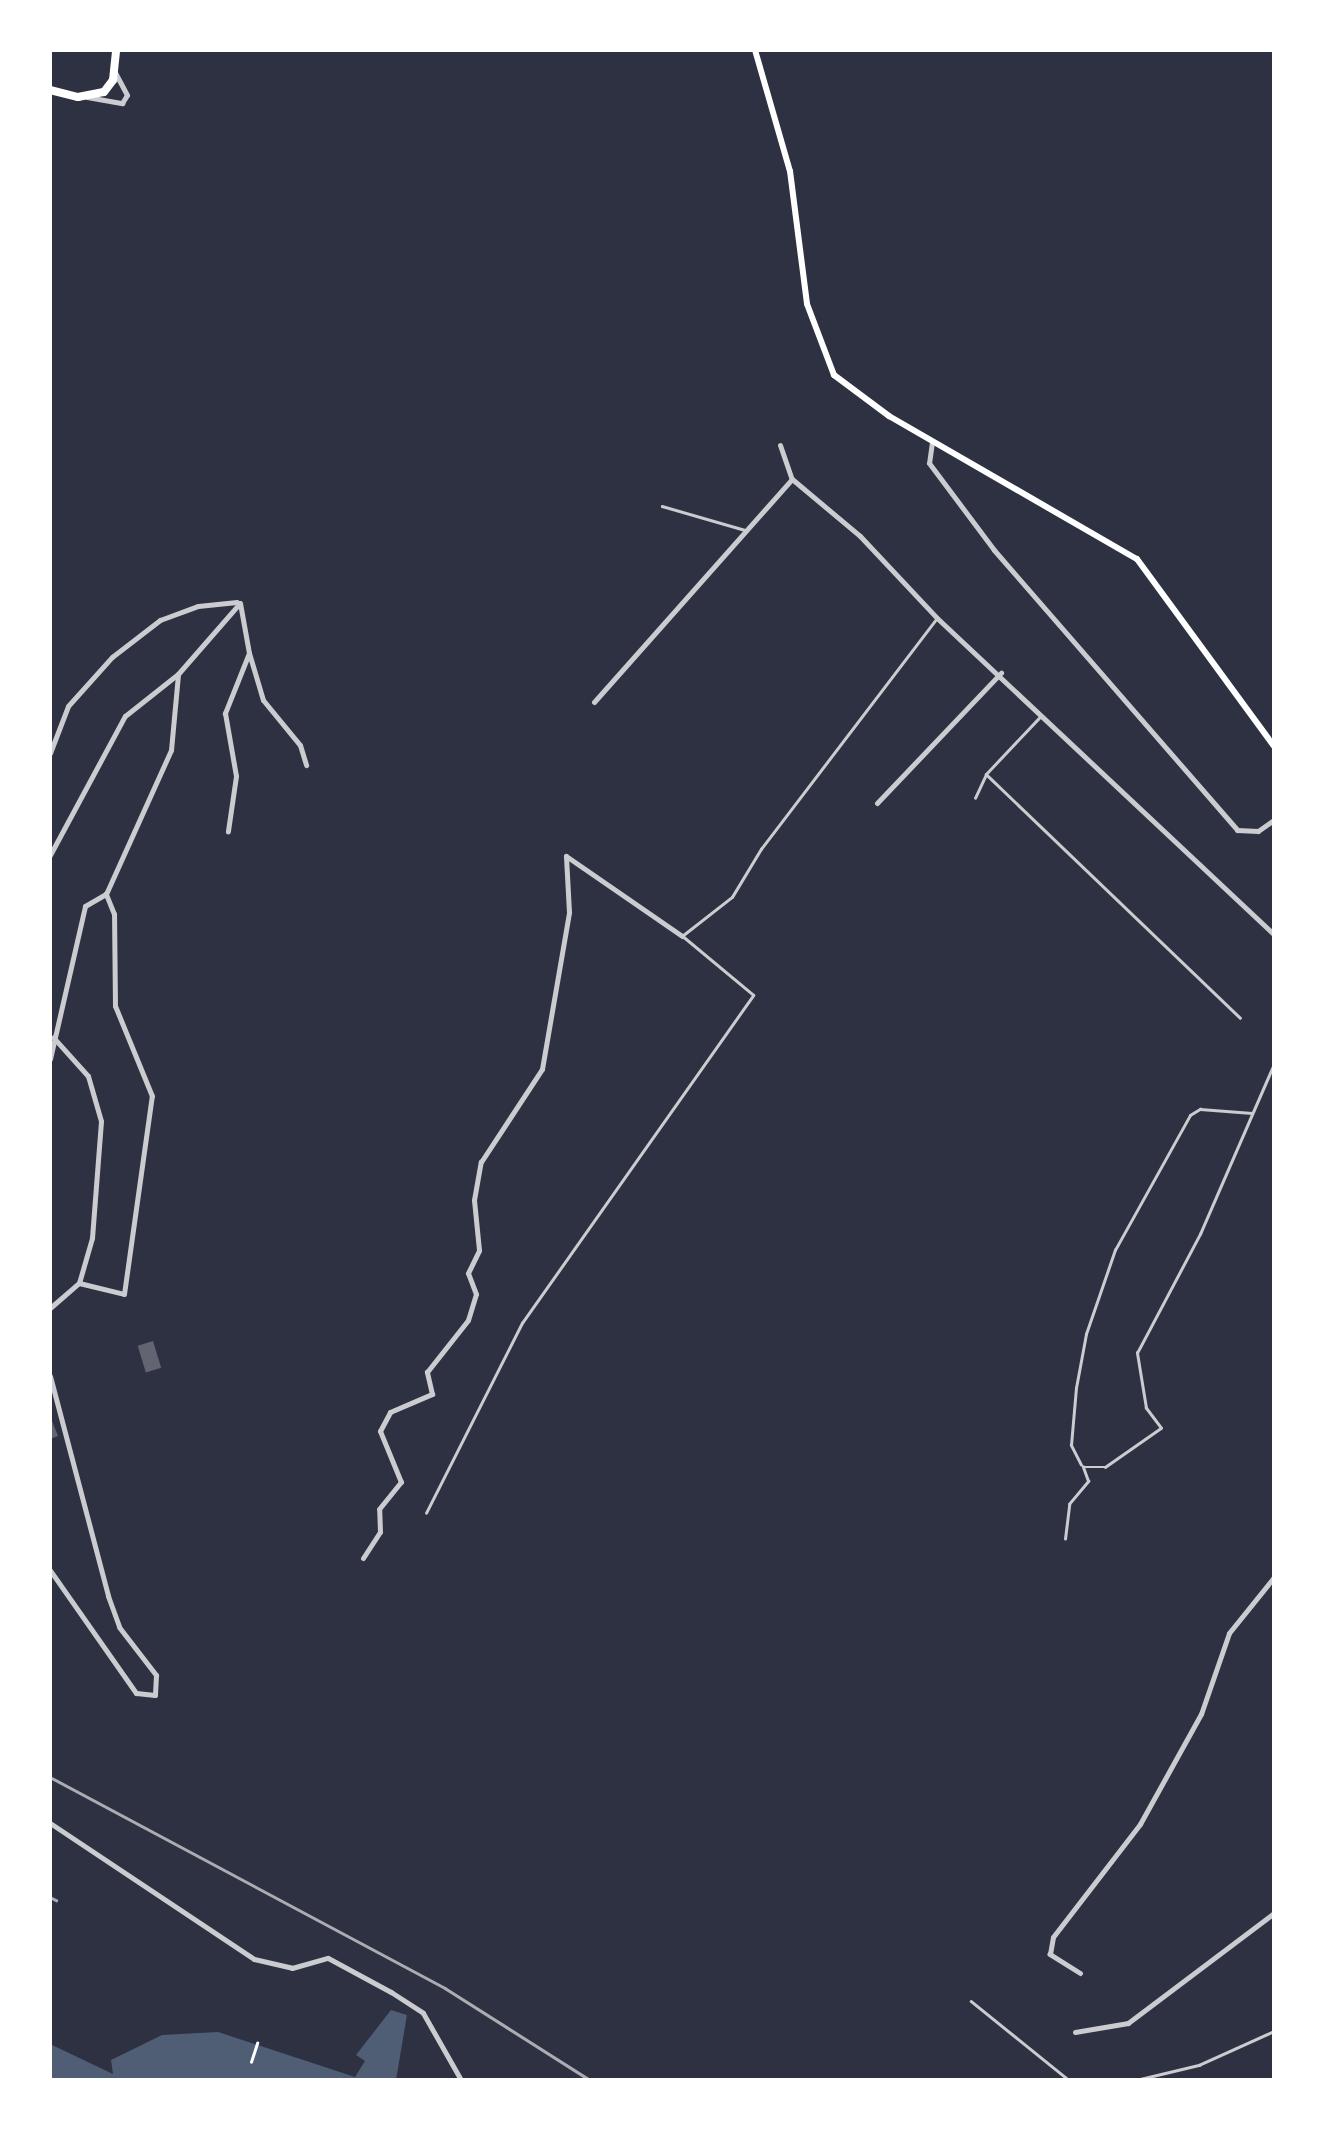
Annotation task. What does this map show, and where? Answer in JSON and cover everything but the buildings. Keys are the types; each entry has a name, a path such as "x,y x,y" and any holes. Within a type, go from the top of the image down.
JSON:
{"main road":[{"path":"50,90 88,97 104,92 115,72 116,50"},
{"path":"755,50 790,171 818,344 834,376 932,442 1137,559 1274,746"}],"street":[{"path":"88,97 122,103 127,95 115,72"},
{"path":"932,442 929,463 994,550 1238,830 1258,831 1274,820"},
{"path":"780,445 792,479 860,536 936,618 1001,673 1274,934"},
{"path":"594,702 792,479"},
{"path":"236,604 264,700 300,745 306,765"},
{"path":"50,855 125,716 178,674 236,604"},
{"path":"50,753 68,706 112,657 160,620 198,606 236,604"},
{"path":"228,831 236,776 225,713 249,653"},
{"path":"877,804 1001,673"},
{"path":"50,1058 51,1038 85,906 106,894 172,750 178,674"},
{"path":"363,1558 380,1532 379,1509 401,1482 380,1431 390,1412 432,1394 427,1372 468,1320 476,1294 468,1273 479,1250 474,1200 481,1162 542,1069 569,912 566,856 682,936"},
{"path":"78,1283 124,1294 151,1115 152,1096 116,1006 114,914 106,894"},
{"path":"50,1308 78,1283 92,1238 101,1122 88,1076 51,1038"},
{"path":"50,1376 108,1596 119,1627 156,1675 155,1695 136,1692 50,1570"},
{"path":"1080,1973 1050,1954 1053,1938 1140,1824 1201,1714 1229,1633 1274,1576"},
{"path":"50,1823 254,1959 292,1968 328,1958 391,1992 423,2013 461,2080"},
{"path":"1074,2032 1128,2023 1274,1912"}],"lane":[{"path":"662,506 747,531"},
{"path":"426,1514 522,1322 753,995 682,936 732,896 936,618"},
{"path":"975,798 986,774 1042,714"},
{"path":"986,774 1240,1018"},
{"path":"1083,1468 1105,1467 1161,1428 1146,1408 1137,1353 1274,1064"},
{"path":"1064,1540 1075,1490 1088,1481 1071,1445 1076,1388 1090,1318 1115,1250 1190,1115 1200,1109 1254,1113"},
{"path":"971,2000 1069,2080"},
{"path":"1136,2080 1200,2065 1274,2031"}],"path":[{"path":"252,2062 258,2043"}],"water":[{"path":"391,2010 407,2015 396,2080 50,2080 50,2044 113,2074 111,2060 162,2035 218,2032 355,2077 365,2061 356,2055"}],"railway":[{"path":"50,1777 445,1988 590,2080"},
{"path":"50,1897 56,1900"}]}
